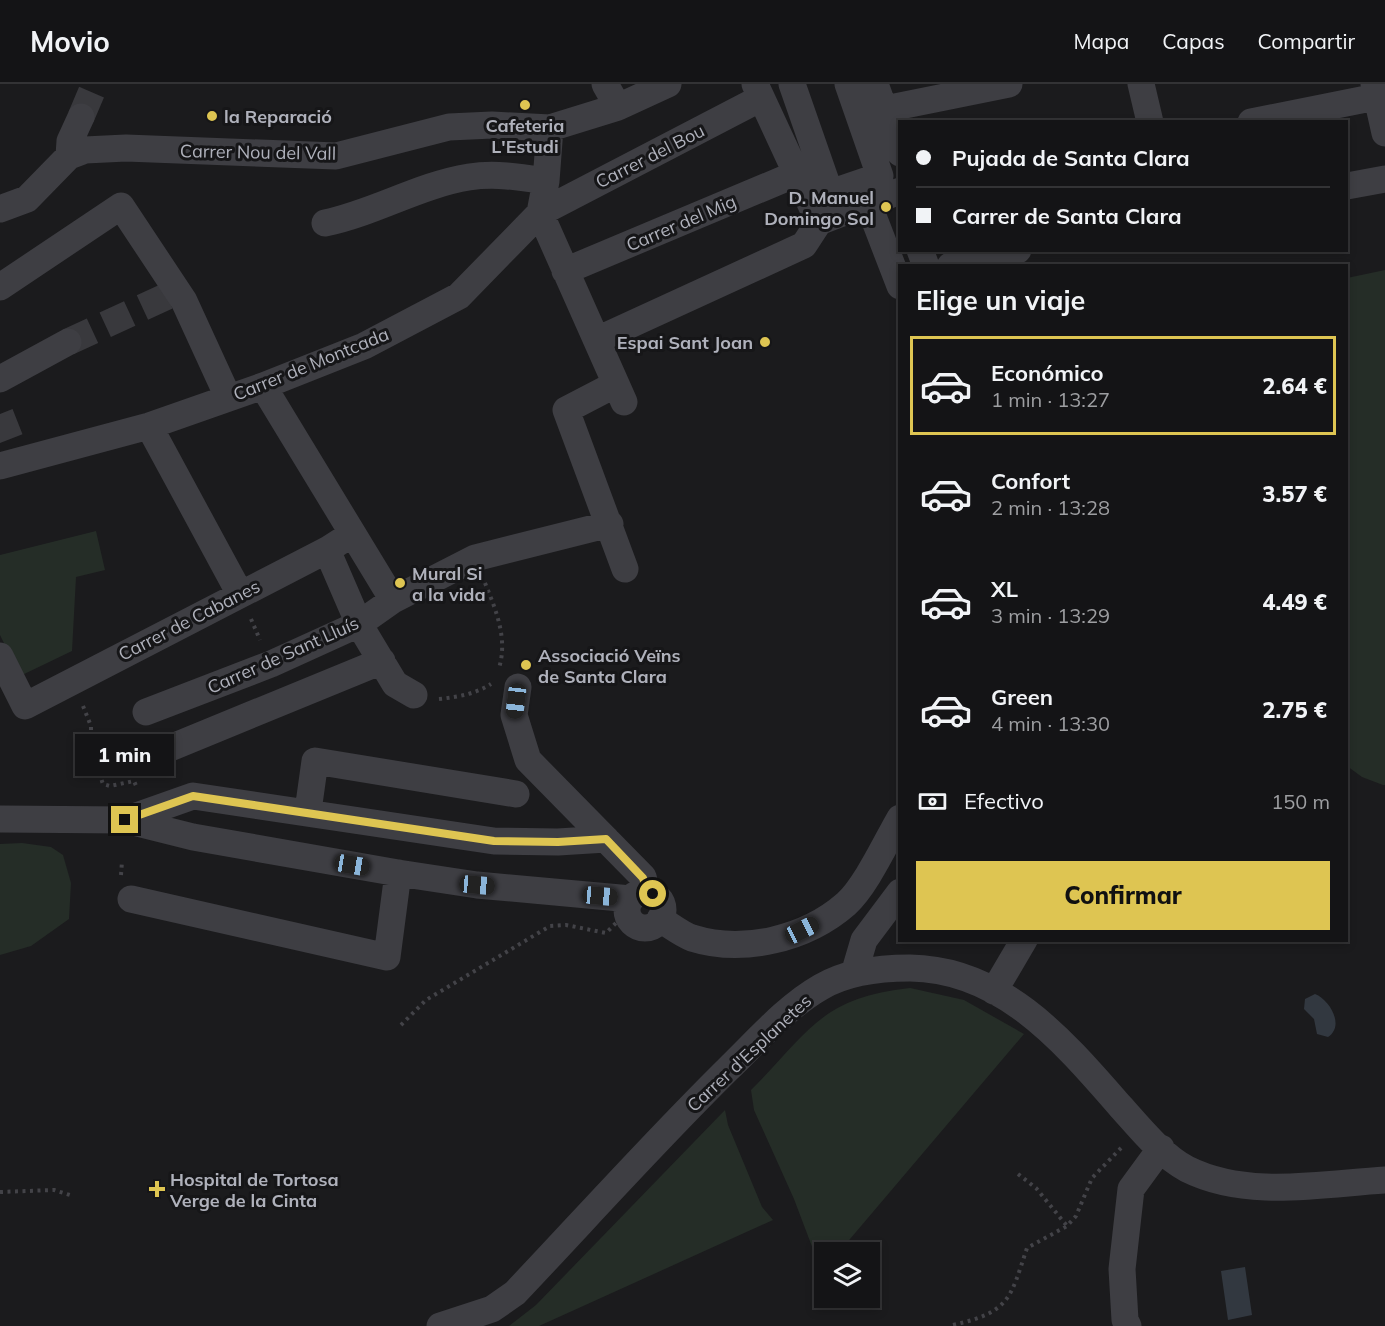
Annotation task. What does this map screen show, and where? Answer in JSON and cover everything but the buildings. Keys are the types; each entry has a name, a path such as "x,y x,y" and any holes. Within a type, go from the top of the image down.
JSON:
{"street":[{"path":"605,84 618,107"},
{"name":"Carrer Nou del Vall","path":"69,156 85,150 126,148 336,156 449,127 492,125 550,128 618,107 668,84"},
{"path":"792,84 830,194 880,176 848,84"},
{"path":"875,84 898,147"},
{"path":"885,109 1009,84"},
{"path":"1141,84 1150,120"},
{"path":"758,91 819,222"},
{"name":"Carrer del Bou","path":"540,213 758,91"},
{"path":"1259,120 1375,91 1385,133"},
{"path":"0,209 27,198 69,156 70,141 81,117"},
{"path":"550,128 546,181 540,213 620,393 566,410 625,568"},
{"path":"324,223 349,218 442,183 468,177 502,174 546,181"},
{"name":"Carrer del Mig","path":"565,271 796,174"},
{"path":"1348,186 1385,179"},
{"path":"597,340 804,245 819,222 898,194"},
{"path":"868,203 898,281"},
{"path":"0,287 121,206 184,301 228,397"},
{"name":"Carrer de Montcada","path":"0,466 149,426 263,386 364,346 459,296 540,213"},
{"path":"958,264 1010,252"},
{"path":"0,379 68,342"},
{"path":"263,386 393,600"},
{"path":"149,426 240,594"},
{"name":"Carrer de Sant Lluís","path":"146,712 271,664 359,624 393,600 475,558 610,524"},
{"name":"Carrer de Cabanes","path":"0,656 25,706 327,550 352,534"},
{"path":"327,550 359,624 395,684 414,695"},
{"path":"170,748 382,661"},
{"path":"506,684 528,760 643,878 635,901 633,923 644,928 660,919 690,937 722,944 756,944 789,937 847,903 869,872 898,822"},
{"path":"308,812 315,761 516,794"},
{"path":"125,820 193,796 494,841 558,842 606,839"},
{"path":"0,819 125,820 194,837 398,873 477,885 635,901"},
{"path":"130,899 387,957 398,873"},
{"path":"854,974 864,940 895,905"},
{"path":"994,991 1023,942"},
{"name":"Carrer d'Esplanetes","path":"450,1323 492,1309 515,1293 687,1110 792,1007 823,986 854,974 886,968 920,968 963,976 1015,1001 1047,1026 1135,1122 1185,1168 1223,1182 1266,1187 1385,1180"},
{"path":"1128,1326 1125,1320 1122,1269 1131,1189 1161,1148"}],"path":[{"path":"240,594 271,664"},
{"path":"74,680 90,726 91,748 101,752 104,760 100,776 103,784 110,786 134,781 138,792"},
{"path":"414,695 440,699 462,697 506,684"},
{"path":"400,1025 426,1000 550,926 566,925 606,933 635,901"},
{"path":"953,1325 1000,1308 1010,1298 1027,1248 1067,1226 1076,1216 1092,1178 1111,1161 1135,1122"},
{"path":"1018,1174 1036,1188 1067,1226"},
{"path":"0,1192 54,1190 73,1196"}],"shaded area":[{"path":"1385,270 1385,785 1362,777 1348,767 1348,278"},
{"path":"96,531 105,570 76,577 72,651 20,676 0,635 0,555"},
{"path":"22,843 51,847 63,855 71,883 69,919 31,946 0,955 0,844"},
{"path":"910,988 964,1000 1024,1034 847,1242 814,1242 814,1252 794,1199 754,1110 751,1090 819,1021 855,1000"},
{"path":"1315,994 1330,1007 1335,1020 1333,1032 1328,1037 1317,1034 1314,1019 1304,1009 1305,999"},
{"path":"725,1110 728,1125 762,1207 773,1220 539,1326 509,1326 536,1305"},
{"path":"1245,1267 1252,1315 1228,1320 1221,1271"}],"tunnel":[{"path":"81,117 95,84"},
{"path":"68,342 176,292"},
{"path":"0,414 19,462"}],"place":[{"name":"Cafeteria L'Estudi","path":"525,105"},
{"name":"la Reparació","path":"212,116"},
{"name":"D. Manuel Domingo Sol","path":"886,207"},
{"name":"Espai Sant Joan","path":"765,342"},
{"name":"Mural Si a la vida","path":"400,583"},
{"name":"Associació Veïns de Santa Clara","path":"526,665"},
{"name":"Hospital de Tortosa Verge de la Cinta","path":"157,1189"}],"route":[{"path":"125,820 172,801 193,796 214,797 494,841 558,842 606,839 643,878 647,892 653,894"}]}
